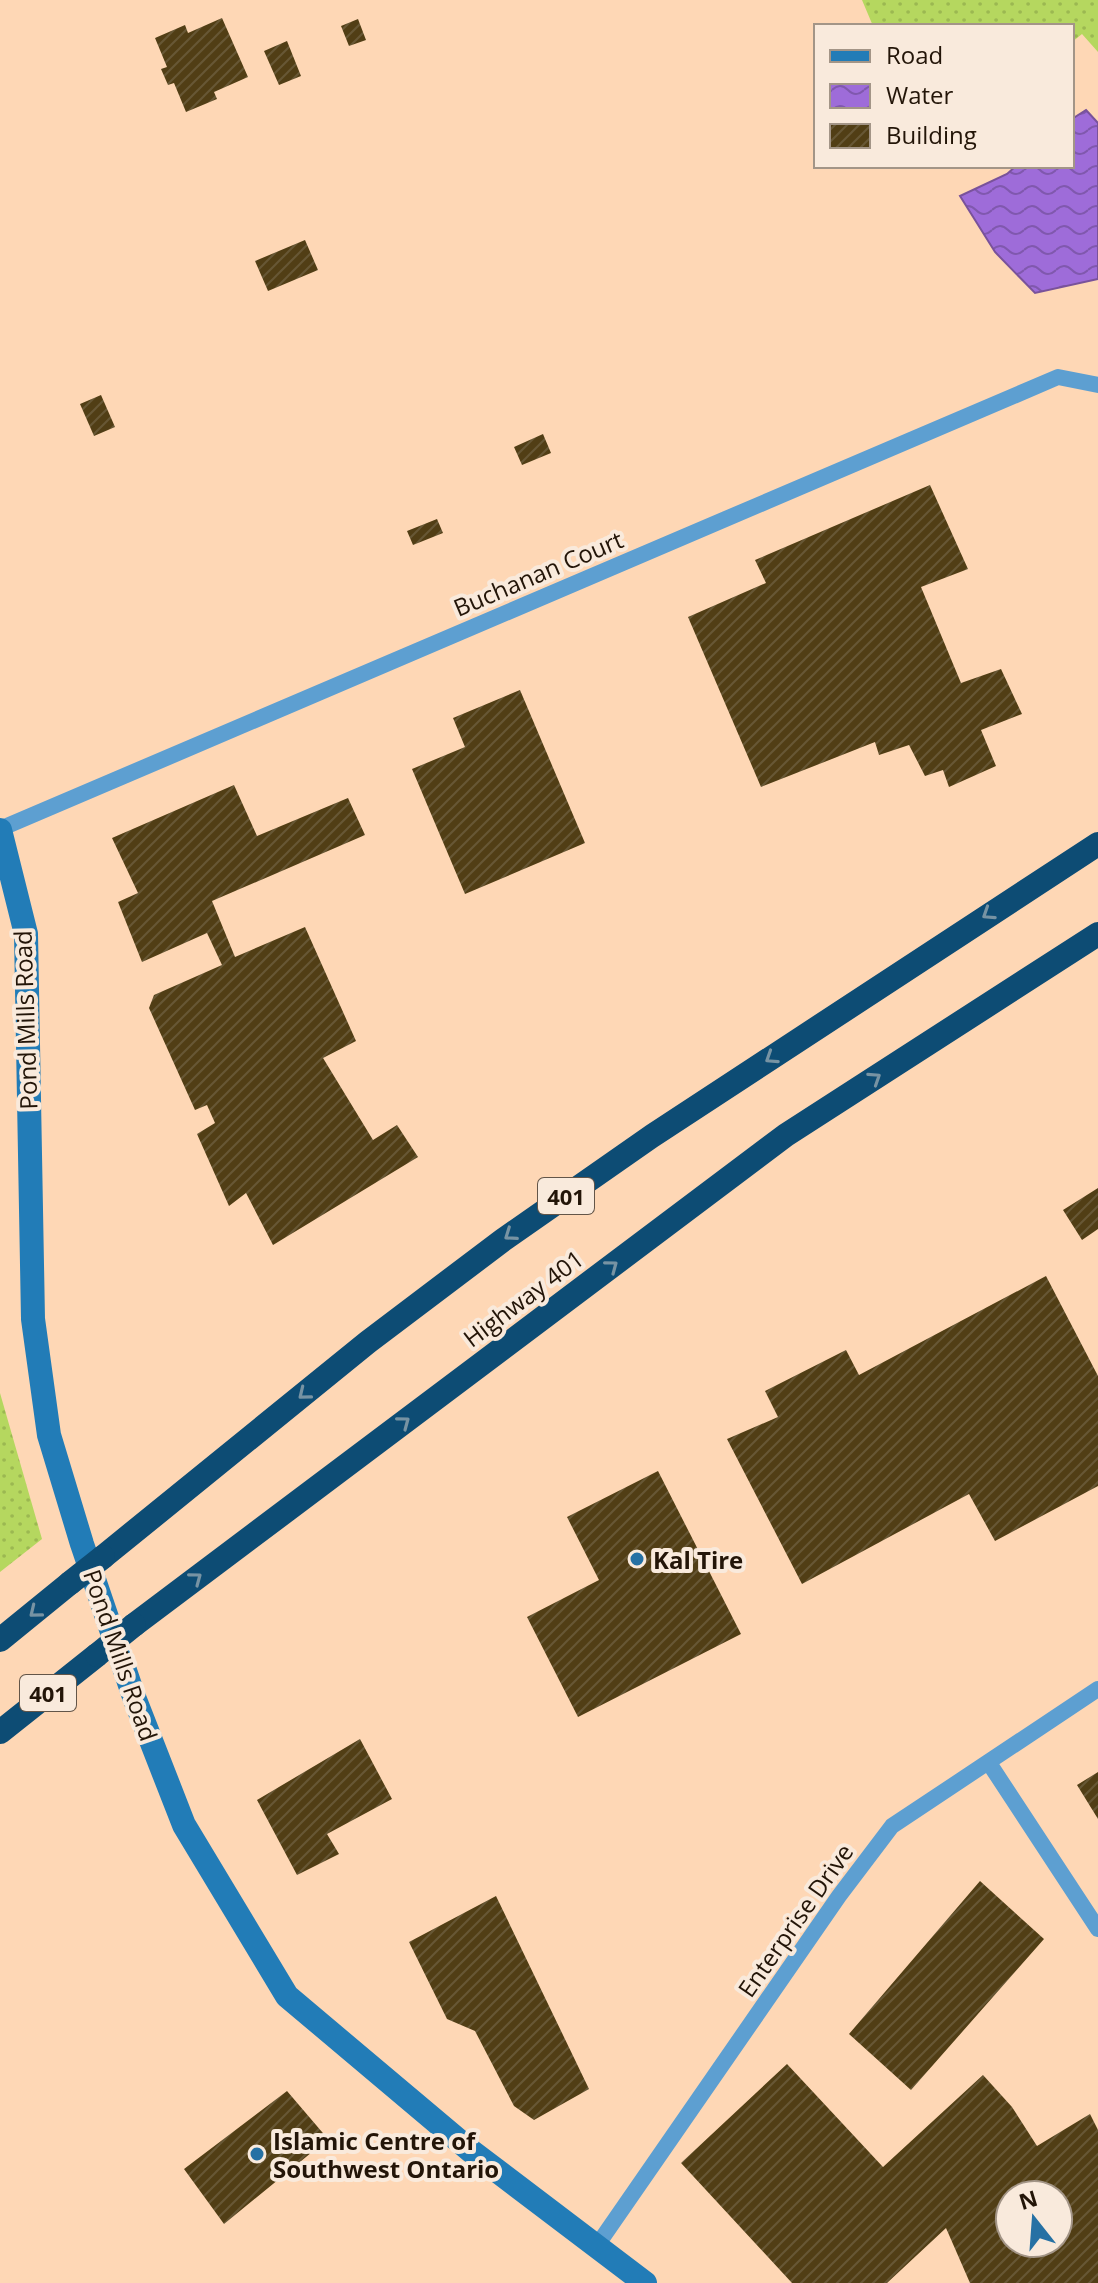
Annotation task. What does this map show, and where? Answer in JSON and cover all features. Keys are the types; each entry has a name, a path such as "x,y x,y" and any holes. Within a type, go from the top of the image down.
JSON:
{"highway":[{"path":"1054,871 1098,837"},
{"name":"401","path":"0,1640 368,1342 503,1240 652,1136 1098,844"},
{"name":"Highway 401","path":"0,1732 134,1625 786,1135 1098,934"}],"main road":[{"name":"Pond Mills Road","path":"0,830 26,934 33,1319 49,1435 134,1697 184,1825 287,1996 471,2151 645,2283"}],"street":[{"name":"Buchanan Court","path":"0,830 1058,377 1098,385"},
{"name":"Enterprise Drive","path":"596,2247 839,1896 892,1826 1098,1689"},
{"path":"989,1763 1098,1929"}],"green space":[{"path":"862,0 1098,0 1098,52 1082,34 1074,40 1074,24 872,24"},
{"path":"0,1393 42,1539 0,1572"}],"water":[{"path":"1086,110 1098,123 1098,279 1035,293 995,252 960,196 1014,168 1074,168 1074,118"}],"building":[{"path":"222,18 248,77 214,92 217,99 186,112 174,83 168,85 161,69 167,67 155,38 185,25 188,33"},
{"path":"358,19 366,40 349,46 341,26"},
{"path":"287,41 301,76 279,85 264,51"},
{"path":"305,240 318,270 268,291 255,261"},
{"path":"101,395 115,427 94,436 80,404"},
{"path":"543,434 551,453 522,465 514,447"},
{"path":"930,485 968,569 921,587 961,683 1001,669 1022,714 981,730 996,766 949,787 943,770 925,776 909,745 879,755 875,742 761,787 688,617 766,583 755,560"},
{"path":"437,519 443,533 413,545 407,531"},
{"path":"520,690 585,843 465,894 412,769 465,747 453,718"},
{"path":"234,785 257,836 348,798 365,835 212,901 235,957 305,927 356,1041 323,1058 373,1140 397,1125 418,1157 273,1245 246,1193 229,1206 197,1134 215,1123 207,1105 195,1110 149,1008 154,995 222,965 207,933 142,962 118,902 138,893 112,838"},
{"path":"1098,1188 1098,1229 1082,1240 1063,1210"},
{"path":"1046,1276 1098,1376 1098,1486 995,1541 969,1494 802,1584 727,1439 778,1417 765,1391 846,1350 859,1375"},
{"path":"658,1471 741,1634 578,1717 527,1617 599,1580 567,1517"},
{"path":"360,1739 392,1799 327,1834 339,1854 297,1875 257,1800"},
{"path":"1098,1772 1098,1819 1077,1785"},
{"path":"980,1881 1044,1939 911,2090 849,2034"},
{"path":"496,1896 589,2089 534,2120 514,2106 475,2031 447,2019 409,1942"},
{"path":"787,2064 883,2167 983,2075 1012,2107 1037,2146 1090,2114 1098,2130 1098,2283 970,2283 946,2228 887,2283 792,2283 681,2163"},
{"name":"Islamic Centre of Southwest Ontario","path":"287,2091 328,2139 224,2224 184,2169"}],"place":[{"name":"Kal Tire","path":"637,1559"},
{"name":"Islamic Centre of Southwest Ontario","path":"257,2154"}]}
